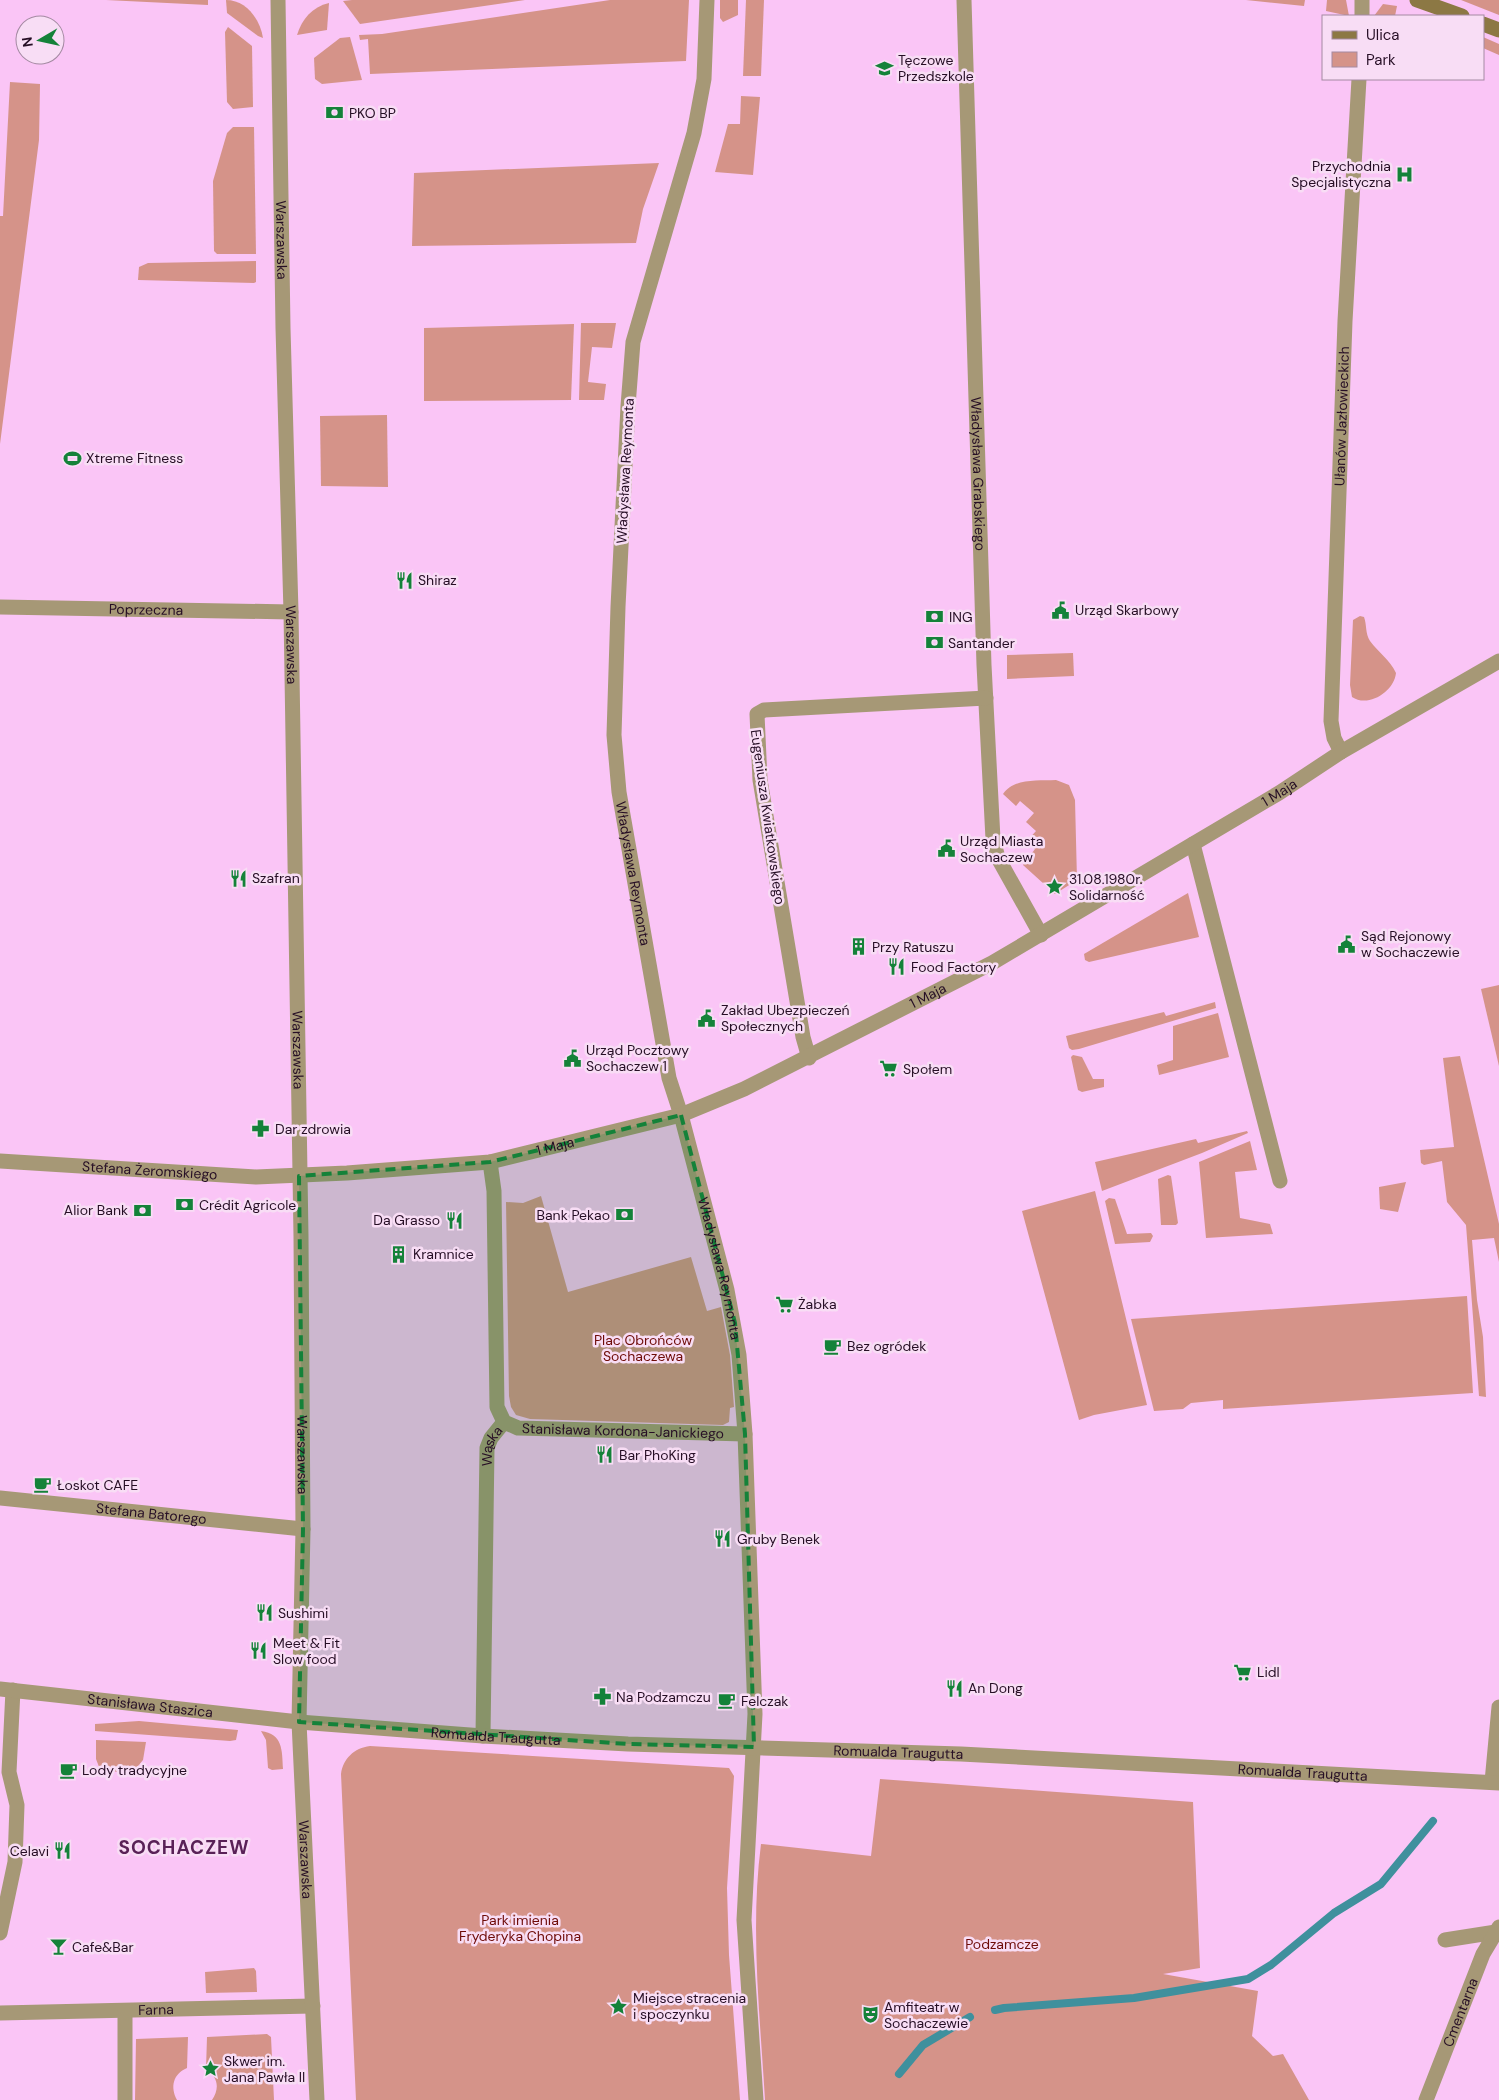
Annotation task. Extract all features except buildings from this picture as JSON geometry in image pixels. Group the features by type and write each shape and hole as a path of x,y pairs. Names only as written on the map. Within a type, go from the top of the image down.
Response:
{"main road":[{"path":"1417,0 1459,15"},
{"path":"1484,24 1499,30"}],"street":[{"name":"Warszawska","path":"278,0 283,328 291,612 300,1176 303,1529 300,1722 317,2100"},
{"name":"Władysława Reymonta","path":"707,0 704,79 694,133 633,342 628,406 614,735 619,792 669,1078 681,1114 735,1323 745,1434 755,1714 754,1747"},
{"name":"Władysława Grabskiego","path":"964,0 986,698 994,849 1040,935"},
{"path":"1362,0 1362,15"},
{"name":"Ułanów Jazłowieckich","path":"1342,752 1334,738 1332,711 1345,320 1359,80"},
{"name":"Poprzeczna","path":"0,607 291,612"},
{"name":"1 Maja","path":"300,1176 490,1162 681,1114 744,1090 992,963 1279,793 1342,752 1499,662"},
{"name":"Eugeniusza Kwiatkowskiego","path":"808,1058 799,1018 764,808 755,722 757,714 764,710 986,698"},
{"path":"1193,844 1280,1181"},
{"name":"Stefana Żeromskiego","path":"0,1161 256,1177 300,1176"},
{"name":"Wąska","path":"483,1736 487,1448 491,1438 504,1422 497,1407 494,1191 490,1162"},
{"name":"Stanisława Kordona-Janickiego","path":"504,1422 518,1428 745,1434"},
{"name":"Stefana Batorego","path":"0,1498 303,1529"},
{"path":"0,1934 15,1862 17,1805 9,1772 7,1690"},
{"name":"Stanisława Staszica","path":"7,1690 300,1722"},
{"path":"1496,1782 1499,1707"},
{"name":"Romualda Traugutta","path":"300,1722 483,1736 628,1744 990,1756 1496,1782"},
{"path":"754,1747 747,1830 744,1920 756,2100"},
{"path":"1444,1940 1497,1930"},
{"name":"Cmentarna","path":"1426,2100 1483,1954 1497,1930"},
{"name":"Farna","path":"0,2013 313,2006"},
{"path":"125,2011 125,2100"}],"highlighted area":[{"path":"681,1115 735,1323 745,1434 754,1747 628,1744 299,1722 303,1529 299,1176 490,1162"}],"green space":[{"path":"106,0 208,0 208,5"},
{"path":"226,0 240,3 251,12 259,24 263,38 227,13"},
{"path":"525,0 360,24 343,1"},
{"path":"610,0 689,0 686,61 370,74 368,39 360,40 359,35 382,34"},
{"path":"720,0 738,0 738,15 723,22 720,18"},
{"path":"746,0 764,0 761,76 743,76"},
{"path":"1246,0 1305,0 1304,6"},
{"path":"1327,0 1346,0 1349,15 1344,15 1326,11"},
{"path":"1461,0 1499,0 1499,15"},
{"path":"329,3 327,30 297,35 308,14 318,7"},
{"path":"1383,4 1397,6 1395,15 1375,15"},
{"path":"228,27 252,46 253,107 233,109 227,102 225,32"},
{"path":"350,37 362,80 322,84 315,79 314,58 340,38"},
{"path":"1484,37 1499,44 1499,55 1484,48"},
{"path":"10,82 40,84 39,140 0,444 0,216 3,216"},
{"path":"741,96 760,97 753,175 715,172 728,124 740,124"},
{"path":"233,127 254,127 256,254 217,254 214,251 213,181 227,133"},
{"path":"659,163 643,209 636,243 412,246 414,173"},
{"path":"256,261 256,282 254,283 138,280 139,267 148,263"},
{"path":"581,323 616,323 612,348 592,347 588,382 606,384 604,400 579,400"},
{"path":"574,324 571,400 424,401 424,328"},
{"path":"387,415 388,487 321,486 320,416"},
{"path":"1360,616 1364,617 1370,641 1391,664 1396,673 1391,686 1385,692 1365,701 1352,697 1350,685 1353,620"},
{"path":"1073,653 1074,676 1007,679 1007,655"},
{"path":"1056,780 1069,785 1075,800 1077,880 1055,894 1023,865 1035,849 1027,841 1036,831 1026,822 1034,813 1020,801 1016,806 1003,794 1013,785 1027,781"},
{"path":"1188,893 1199,937 1089,962 1085,960 1084,954"},
{"path":"1499,985 1499,1066 1481,989"},
{"path":"1215,1002 1216,1008 1079,1049 1072,1050 1069,1048 1066,1036 1164,1012 1166,1016"},
{"path":"1218,1013 1229,1057 1159,1075 1157,1065 1173,1060 1173,1026"},
{"path":"1073,1055 1082,1057 1093,1079 1104,1079 1104,1087 1082,1092 1078,1090 1071,1057"},
{"path":"1460,1056 1499,1224 1499,1262 1494,1238 1472,1240 1477,1300 1483,1337 1486,1397 1479,1396 1466,1225 1447,1202 1442,1161 1424,1165 1421,1163 1420,1150 1454,1147 1443,1058"},
{"path":"1247,1131 1248,1133 1202,1153 1102,1191 1095,1162 1196,1139 1198,1143"},
{"path":"1250,1141 1257,1170 1235,1172 1240,1218 1270,1224 1273,1234 1206,1238 1199,1162"},
{"path":"1168,1175 1171,1176 1178,1223 1176,1225 1161,1225 1158,1179"},
{"path":"1406,1182 1398,1212 1380,1209 1379,1187"},
{"path":"1095,1191 1147,1405 1094,1415 1079,1420 1022,1211"},
{"name":"Plac Obrońców Sochaczewa","path":"541,1196 568,1292 691,1257 707,1311 721,1307 730,1355 734,1407 730,1408 729,1422 723,1425 530,1419 516,1415 511,1407 509,1396 506,1202 523,1203"},
{"path":"1109,1198 1115,1199 1127,1234 1151,1233 1153,1236 1150,1242 1115,1244 1105,1201"},
{"path":"1467,1296 1473,1393 1223,1409 1223,1400 1191,1403 1183,1409 1154,1411 1131,1319"},
{"path":"139,1721 238,1730 236,1740 230,1741 95,1731 95,1724"},
{"path":"261,1731 274,1736 280,1744 283,1769 272,1770 268,1768 266,1740"},
{"path":"96,1740 146,1742 143,1760 134,1771 101,1772 96,1759"},
{"name":"Park imienia Fryderyka Chopina","path":"370,1746 729,1768 734,1776 727,1888 729,1955 740,2100 356,2100 341,1774 344,1764 350,1755 359,1749"},
{"name":"Podzamcze","path":"880,1779 1193,1802 1200,1968 1163,1974 1258,1991 1252,2036 1273,2056 1283,2054 1309,2100 765,2100 756,1940 756,1908 761,1844 871,1856"},
{"path":"254,1968 256,1971 257,1992 206,1993 205,1972"},
{"path":"267,2034 271,2037 274,2100 212,2100 215,2096 217,2083 206,2069 207,2037"},
{"path":"188,2037 187,2068 176,2077 173,2086 177,2100 135,2100 136,2039"}],"waterway":[{"path":"995,2010 1134,1998 1248,1979 1271,1965 1334,1913 1381,1884 1433,1821"},
{"path":"899,2074 923,2045 970,2017"}],"place":[{"name":"Tęczowe Przedszkole","path":"884,68"},
{"name":"PKO BP","path":"335,113"},
{"name":"Przychodnia Specjalistyczna","path":"1405,174"},
{"name":"Xtreme Fitness","path":"72,458"},
{"name":"Shiraz","path":"404,580"},
{"name":"Urząd Skarbowy","path":"1061,610"},
{"name":"ING","path":"935,617"},
{"name":"Santander","path":"934,643"},
{"name":"Urząd Miasta Sochaczew","path":"946,849"},
{"name":"Szafran","path":"238,878"},
{"name":"31.08.1980r. Solidarność","path":"1055,887"},
{"name":"Sąd Rejonowy w Sochaczewie","path":"1347,944"},
{"name":"Przy Ratuszu","path":"858,947"},
{"name":"Food Factory","path":"897,967"},
{"name":"Zakład Ubezpieczeń Społecznych","path":"707,1018"},
{"name":"Urząd Pocztowy Sochaczew 1","path":"572,1058"},
{"name":"Społem","path":"889,1069"},
{"name":"Dar zdrowia","path":"261,1129"},
{"name":"Crédit Agricole","path":"185,1205"},
{"name":"Alior Bank","path":"142,1210"},
{"name":"Bank Pekao","path":"624,1215"},
{"name":"Da Grasso","path":"454,1220"},
{"name":"Kramnice","path":"399,1254"},
{"name":"Żabka","path":"784,1304"},
{"name":"Bez ogródek","path":"833,1346"},
{"name":"Bar PhoKing","path":"605,1455"},
{"name":"Łoskot CAFE","path":"43,1485"},
{"name":"Gruby Benek","path":"723,1539"},
{"name":"Sushimi","path":"264,1613"},
{"name":"Meet & Fit Slow food","path":"259,1651"},
{"name":"Lidl","path":"1243,1672"},
{"name":"An Dong","path":"954,1688"},
{"name":"Na Podzamczu","path":"602,1697"},
{"name":"Felczak","path":"727,1701"},
{"name":"Lody tradycyjne","path":"68,1770"},
{"name":"Celavi","path":"63,1851"},
{"name":"Cafe&Bar","path":"58,1947"},
{"name":"Miejsce stracenia i spoczynku","path":"619,2006"},
{"name":"Amfiteatr w Sochaczewie","path":"870,2015"},
{"name":"Skwer im. Jana Pawła II","path":"210,2069"}],"district":[{"name":"SOCHACZEW","path":"184,1847"}]}
